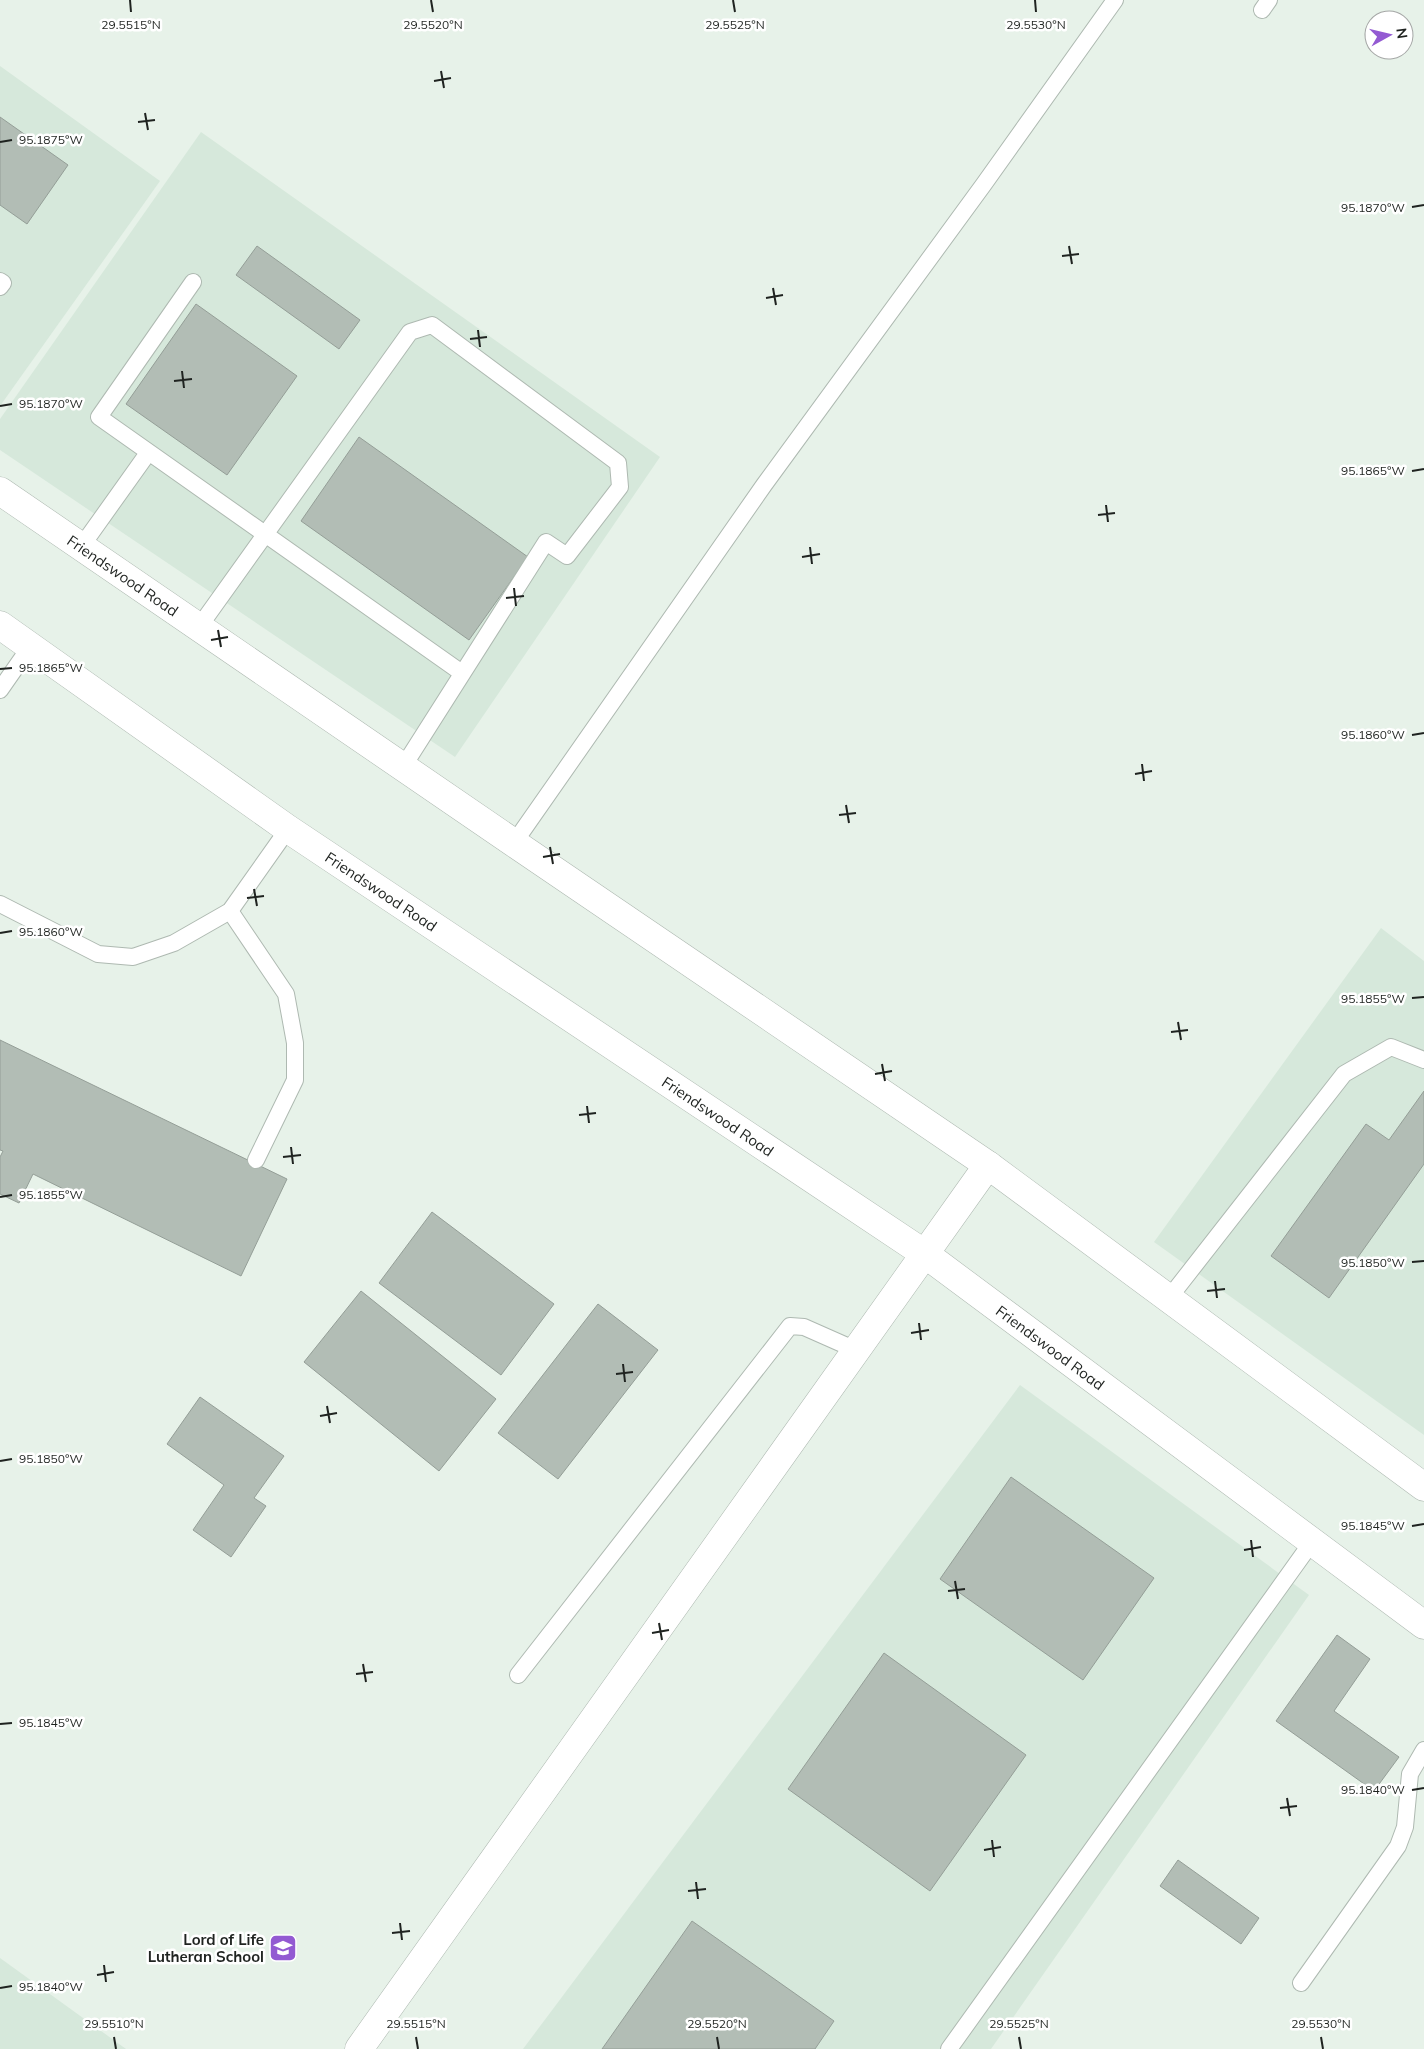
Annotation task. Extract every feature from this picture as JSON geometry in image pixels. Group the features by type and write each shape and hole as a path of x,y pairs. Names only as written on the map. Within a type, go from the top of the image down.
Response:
{"main road":[{"name":"Friendswood Road","path":"0,491 514,843 988,1164 1424,1487"},
{"name":"Friendswood Road","path":"0,625 288,829 925,1254 1424,1625"},
{"path":"359,2049 988,1164"}],"lane":[{"path":"514,843 764,485 984,184 1115,0"},
{"path":"0,281 3,283 0,287"},
{"path":"193,282 100,417 148,453 462,673"},
{"path":"199,627 410,332 432,325 618,463 620,487 567,556 546,542 403,767"},
{"path":"82,546 148,453"},
{"path":"0,690 30,647"},
{"path":"0,904 98,954 132,957 174,943 230,911 288,829"},
{"path":"230,911 286,994 295,1043 295,1080 256,1160"},
{"path":"1169,1298 1344,1074 1390,1047 1424,1060"},
{"path":"518,1675 790,1326 804,1327 856,1350"},
{"path":"949,2049 1312,1542"},
{"path":"1301,1983 1398,1846 1405,1827 1410,1774 1424,1750"}],"shaded area":[{"path":"0,66 160,181 0,406"},
{"path":"201,132 660,457 455,757 0,450 0,419"},
{"path":"1381,928 1424,961 1424,1435 1154,1242"},
{"path":"1020,1385 1309,1595 991,2049 523,2049"},
{"path":"0,1958 126,2049 0,2049"}],"building":[{"path":"0,117 68,165 27,224 0,205"},
{"path":"257,246 360,320 339,349 236,275"},
{"path":"196,304 297,376 227,475 126,404"},
{"path":"359,437 528,557 469,640 301,521"},
{"path":"0,1040 287,1179 241,1276 33,1174 19,1203 0,1194 0,1157 3,1151 0,1150"},
{"path":"1424,1091 1424,1164 1329,1298 1271,1256 1366,1124 1389,1140"},
{"path":"432,1212 554,1304 501,1375 379,1283"},
{"path":"361,1291 496,1399 439,1471 304,1362"},
{"path":"598,1304 658,1350 558,1479 498,1433"},
{"path":"200,1397 284,1456 254,1498 266,1506 231,1557 193,1530 224,1485 167,1444"},
{"path":"1011,1477 1154,1578 1083,1680 940,1579"},
{"path":"1337,1635 1370,1659 1334,1711 1399,1757 1374,1791 1276,1721"},
{"path":"884,1653 1026,1755 930,1891 788,1789"},
{"path":"1178,1860 1259,1918 1241,1944 1160,1886"},
{"path":"692,1921 834,2021 815,2049 602,2049"}],"place":[{"name":"Lord of Life Lutheran School","path":"283,1948"}]}
